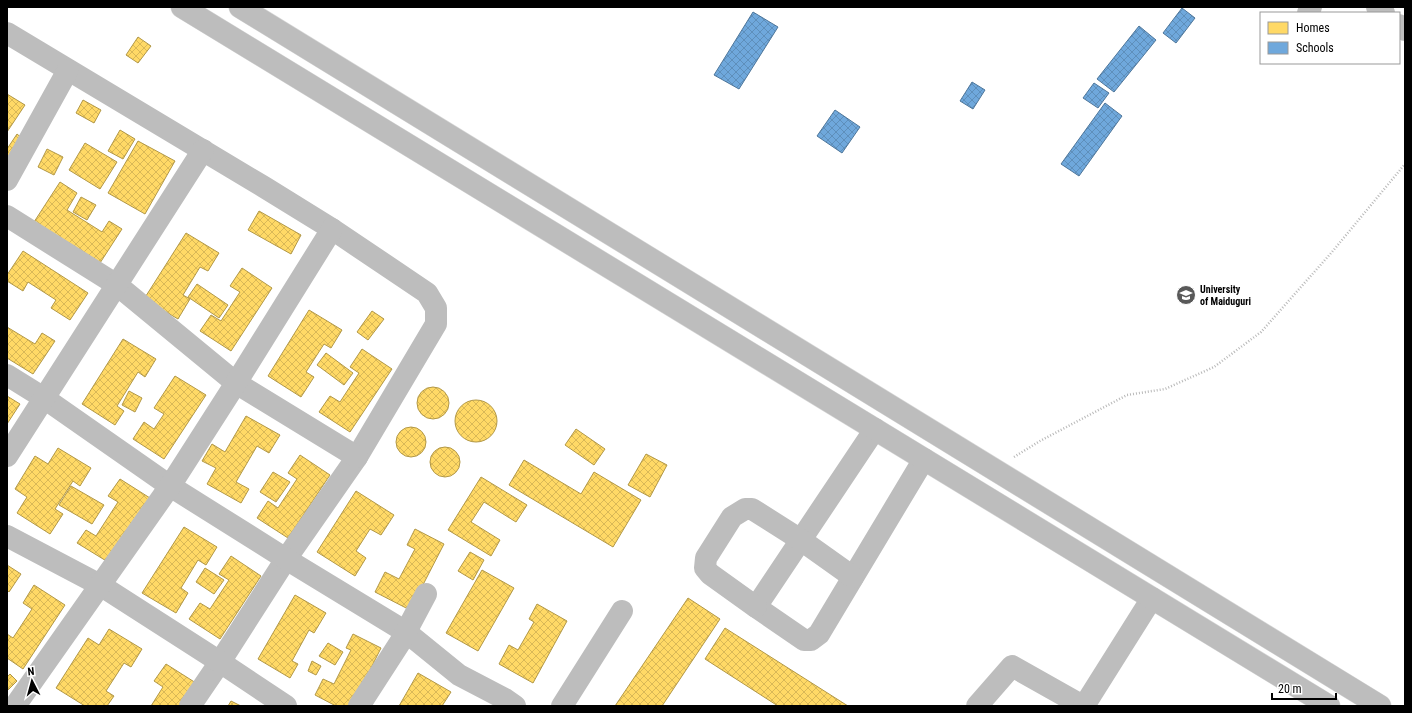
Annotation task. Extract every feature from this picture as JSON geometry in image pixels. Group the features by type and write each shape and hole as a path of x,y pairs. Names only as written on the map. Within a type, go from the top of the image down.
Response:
{"main road":[{"path":"182,7 1329,706"},
{"path":"240,7 1380,706"},
{"path":"7,33 332,229 427,293 436,308 436,324 357,457 286,559 190,706"},
{"path":"7,180 68,70"},
{"path":"7,456 203,150"},
{"path":"7,216 117,285 236,383 357,457"},
{"path":"15,706 170,486 332,229"},
{"path":"7,375 44,398 170,486 406,632 459,675 505,699 515,706"},
{"path":"756,607 874,429"},
{"path":"853,577 752,509 745,509 732,517 706,558 705,568 710,574 804,640 811,640 819,634 924,459"},
{"path":"7,536 100,585 286,706"},
{"path":"359,706 406,632 426,594"},
{"path":"977,706 1012,666 1083,706 1152,598"},
{"path":"562,706 622,611"}],"path":[{"path":"993,469 1040,441 1127,395 1165,388 1214,367 1261,332 1332,252 1405,164"}],"building: Homes":[{"path":"138,37 151,46 138,63 126,55"},
{"path":"7,94 25,105 7,132"},
{"path":"83,100 101,110 94,123 76,113"},
{"path":"120,130 135,139 123,159 108,151"},
{"path":"17,134 23,139 7,160 7,149"},
{"path":"138,141 175,161 145,214 108,193"},
{"path":"85,143 117,162 100,189 69,170"},
{"path":"47,149 63,157 54,175 38,167"},
{"path":"60,182 77,193 67,210 102,232 109,221 122,229 100,263 34,222"},
{"path":"81,197 96,205 87,220 73,212"},
{"path":"259,211 301,235 291,254 248,230"},
{"path":"186,233 219,253 208,271 200,267 183,295 190,299 178,319 144,299"},
{"path":"23,251 88,293 70,320 51,308 56,300 28,282 23,291 7,281 7,275"},
{"path":"242,268 272,288 231,351 200,331 211,315 221,321 240,292 230,286"},
{"path":"197,284 228,305 219,318 188,297"},
{"path":"309,310 342,330 331,348 324,344 306,372 314,377 301,397 268,376"},
{"path":"372,311 384,319 368,340 357,332"},
{"path":"7,327 35,344 42,333 55,341 33,374 7,358"},
{"path":"123,339 156,359 145,377 138,372 117,406 124,411 115,425 82,404"},
{"path":"362,349 392,369 350,432 319,412 330,396 340,402 359,373 350,367"},
{"path":"326,353 353,373 344,385 317,365"},
{"path":"175,376 206,395 164,459 133,439 144,422 154,429 164,414 154,408"},
{"path":"430,387 436,387 445,391 449,403 445,415 436,419 430,419 421,415 417,406 417,400 421,391"},
{"path":"129,391 142,398 135,412 122,405"},
{"path":"7,396 20,404 7,424"},
{"path":"476,400 491,406 497,421 491,436 476,442 461,436 455,421 461,406"},
{"path":"246,416 280,435 269,453 257,446 236,482 249,489 241,503 207,484 216,468 202,461 212,444 225,452"},
{"path":"411,427 422,431 426,442 422,453 411,457 400,453 396,442 400,431"},
{"path":"576,429 605,449 594,465 565,445"},
{"path":"445,447 451,448 459,456 459,468 451,476 445,477 439,476 431,468 430,462 431,456 439,448"},
{"path":"58,448 91,468 80,486 73,481 55,509 63,514 50,534 17,513 27,497 15,489 35,456 48,464"},
{"path":"646,454 667,465 650,497 628,485"},
{"path":"300,455 330,475 288,538 257,518 268,501 278,508 297,479 288,473"},
{"path":"524,460 581,494 594,472 641,500 613,547 509,485"},
{"path":"273,472 290,482 276,502 260,492"},
{"path":"481,477 527,505 516,522 484,502 471,522 500,540 491,556 448,530"},
{"path":"120,479 150,498 108,562 77,543 86,530 96,536 118,502 108,496"},
{"path":"71,486 104,505 92,524 59,505"},
{"path":"356,491 394,515 381,535 370,529 356,551 366,558 355,576 317,552"},
{"path":"184,527 217,547 206,565 198,560 181,588 188,593 176,613 142,593"},
{"path":"415,529 444,544 410,610 375,592 385,572 399,579 415,549 407,545"},
{"path":"470,552 484,560 473,580 458,571"},
{"path":"231,556 261,576 220,639 189,619 200,603 210,609 229,580 219,574"},
{"path":"7,565 21,574 9,592 7,590"},
{"path":"205,568 224,580 214,594 196,582"},
{"path":"482,570 514,588 478,651 446,633"},
{"path":"34,585 65,605 23,669 7,658 7,634 13,638 32,609 23,603"},
{"path":"295,595 326,613 314,633 309,630 292,661 298,664 290,678 258,659"},
{"path":"688,598 720,619 662,706 615,706"},
{"path":"537,604 567,621 533,683 499,664 509,645 518,650 534,622 529,619"},
{"path":"725,628 848,706 778,706 705,659"},
{"path":"109,629 142,649 131,667 124,663 106,691 114,696 107,706 85,706 56,688 88,638 99,645"},
{"path":"353,634 381,648 352,706 336,706 315,695 323,679 334,684 351,650 346,648"},
{"path":"328,643 343,652 335,665 319,656"},
{"path":"312,661 321,666 316,675 308,671"},
{"path":"166,664 196,683 181,706 151,706 163,687 154,681"},
{"path":"418,673 451,692 442,706 399,706"},
{"path":"10,674 17,681 7,691 7,677"},
{"path":"231,701 241,706 228,706"}],"building: Schools":[{"path":"1182,8 1195,18 1176,43 1163,33"},
{"path":"753,12 778,27 739,89 714,75"},
{"path":"1139,26 1156,40 1114,92 1097,79"},
{"path":"972,82 985,90 973,109 960,101"},
{"path":"1094,83 1109,93 1098,108 1083,98"},
{"path":"1105,103 1122,116 1079,176 1061,164"},
{"path":"835,110 860,127 842,153 817,136"}],"place":[{"name":"University of Maiduguri","path":"1186,295"}]}
